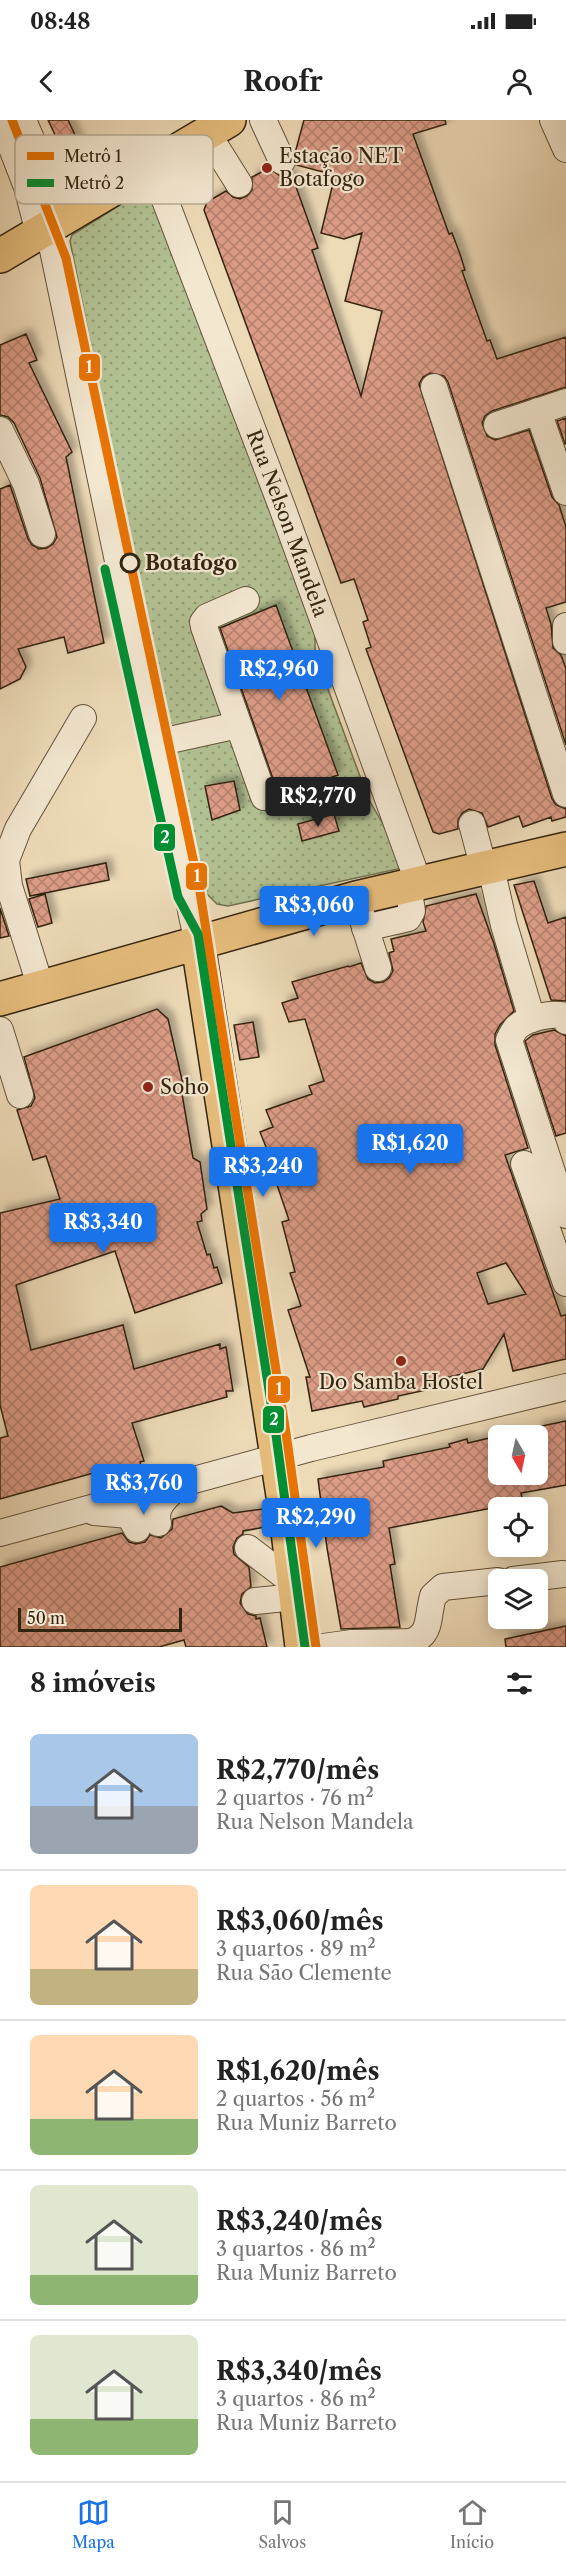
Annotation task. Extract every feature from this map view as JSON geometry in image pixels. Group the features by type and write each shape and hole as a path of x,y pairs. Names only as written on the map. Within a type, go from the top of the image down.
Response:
{"main road":[{"path":"203,135 218,126"},
{"path":"0,256 88,204"},
{"path":"0,999 198,944 361,913 414,885 566,849"},
{"path":"198,944 277,1459 302,1647"}],"street":[{"path":"1,120 15,156"},
{"path":"23,120 29,135"},
{"path":"263,120 282,161"},
{"path":"553,120 566,149"},
{"path":"218,126 239,184"},
{"path":"34,204 44,230 198,944"},
{"path":"44,230 46,204"},
{"name":"Rua Nelson Mandela","path":"166,204 286,518 414,885"},
{"path":"434,387 566,794"},
{"path":"497,425 566,402"},
{"path":"538,411 566,492"},
{"path":"0,430 26,484 42,534"},
{"path":"246,600 207,617 203,622 264,797"},
{"path":"566,626 566,641"},
{"path":"40,988 9,886 6,860 18,829 83,718"},
{"path":"156,743 238,725"},
{"path":"472,824 488,868 532,1019"},
{"path":"361,913 378,968"},
{"path":"566,1021 565,1016 557,1014 532,1019 516,1027 509,1040 566,1215"},
{"path":"0,1030 20,1095"},
{"path":"524,1164 566,1283"},
{"path":"0,1533 311,1448 566,1387"},
{"path":"79,1511 129,1515 148,1526 156,1516 160,1504 182,1482"},
{"path":"248,1548 296,1591"},
{"path":"548,1576 563,1574"},
{"path":"323,1647 352,1643 407,1644 423,1636 428,1627 433,1596 443,1587 488,1582"},
{"path":"255,1601 296,1591"}],"green space":[{"path":"121,204 155,204 315,631 315,654 368,798 387,831 402,868 228,906 217,904 199,886 70,241 72,235"}],"building":[{"path":"48,120 68,120 75,135 55,135"},
{"path":"304,120 445,120 446,124 413,134 449,234 452,233 460,254 465,270 462,271 487,341 490,340 497,359 566,337 566,387 492,411 485,416 482,423 487,436 495,440 529,430 552,497 559,505 566,527 566,602 546,608 551,624 553,648 561,655 566,669 566,745 448,382 444,376 430,373 423,377 419,384 552,799 556,805 566,809 566,817 552,821 551,817 523,827 519,816 488,827 482,813 469,809 462,813 458,820 458,829 439,834 433,832 366,649 371,647 363,622 368,620 354,579 341,583 204,210 206,204 213,204 213,199 226,191 240,199 247,196 252,190 252,177 269,168 280,176 291,173 318,248 312,250 361,396 382,311 345,301 362,233 344,239 321,233 335,175 296,165 295,153"},
{"path":"26,334 37,360 29,363 72,452 66,457 104,643 68,653 64,637 18,649 26,667 20,679 0,689 0,489 10,485 32,545 39,549 47,548 57,537 40,478 14,423 8,417 0,415 0,345"},
{"path":"566,418 566,444 565,444 557,421"},
{"path":"276,605 338,775 279,796 220,628"},
{"path":"234,781 240,810 212,820 205,786"},
{"path":"334,814 339,831 302,841 298,824"},
{"path":"106,863 109,880 30,896 26,879"},
{"path":"534,881 548,923 566,917 566,1001 551,1000 514,885"},
{"path":"45,894 52,923 38,927 29,899"},
{"path":"476,894 494,944 514,1011 500,1025 495,1034 495,1045 528,1148 505,1155 561,1316 566,1315 566,1359 513,1371 504,1334 483,1369 428,1382 431,1389 398,1396 398,1399 364,1407 362,1401 312,1411 306,1377 310,1377 288,1310 301,1306 290,1273 295,1272 282,1222 289,1220 273,1173 276,1172 260,1132 273,1127 266,1110 312,1094 309,1086 324,1081 305,1019 289,1022 282,1003 298,998 292,982 348,966 361,963 368,979 375,983 389,978 393,971 389,953 394,951 391,939 426,931 423,922 426,906","holes":["506,1263 526,1294 488,1304 477,1273"]},
{"path":"0,908 9,936 0,938"},
{"path":"157,1009 168,1019 185,1093 182,1094 193,1158 200,1162 207,1209 201,1214 202,1221 197,1222 207,1255 210,1254 214,1268 217,1267 222,1283 135,1313 115,1251 16,1285 31,1350 123,1325 134,1369 220,1344 220,1349 226,1347 233,1391 226,1391 227,1397 132,1423 144,1461 140,1462 141,1466 103,1476 102,1472 97,1472 0,1499 0,1438 8,1436 0,1405 0,1213 60,1199 46,1156 33,1160 17,1110 31,1106 35,1098 24,1057"},
{"path":"253,1022 259,1057 240,1060 234,1025"},
{"path":"554,1030 566,1036 566,1133 556,1136 525,1041 533,1035"},
{"path":"566,1421 566,1485 521,1493 522,1497 488,1497 488,1509 389,1528 395,1564 390,1565 400,1627 341,1629 318,1479 384,1467 383,1461 450,1447 449,1444 467,1439 468,1443 488,1438 488,1485 548,1485 547,1425"},
{"path":"221,1506 233,1513 263,1509 266,1527 243,1531 233,1547 234,1554 249,1567 251,1587 242,1594 240,1603 248,1614 256,1616 256,1619 260,1618 267,1647 186,1647 184,1640 159,1647 0,1647 0,1567 122,1533 129,1542 136,1544 145,1542 150,1535 161,1538 172,1529 173,1519"},
{"path":"566,1626 566,1647 506,1647 505,1639"}],"metro line":[{"name":"1","path":"12,120 18,135"},
{"name":"1","path":"45,204 66,258 200,892 286,1433 316,1647"},
{"name":"2","path":"105,569 178,897 198,934 276,1435 305,1647"}],"place":[{"name":"Estação NET Botafogo","path":"267,168"},
{"name":"Botafogo","path":"130,563"},
{"name":"Soho","path":"148,1087"},
{"name":"Do Samba Hostel","path":"401,1361"}]}
